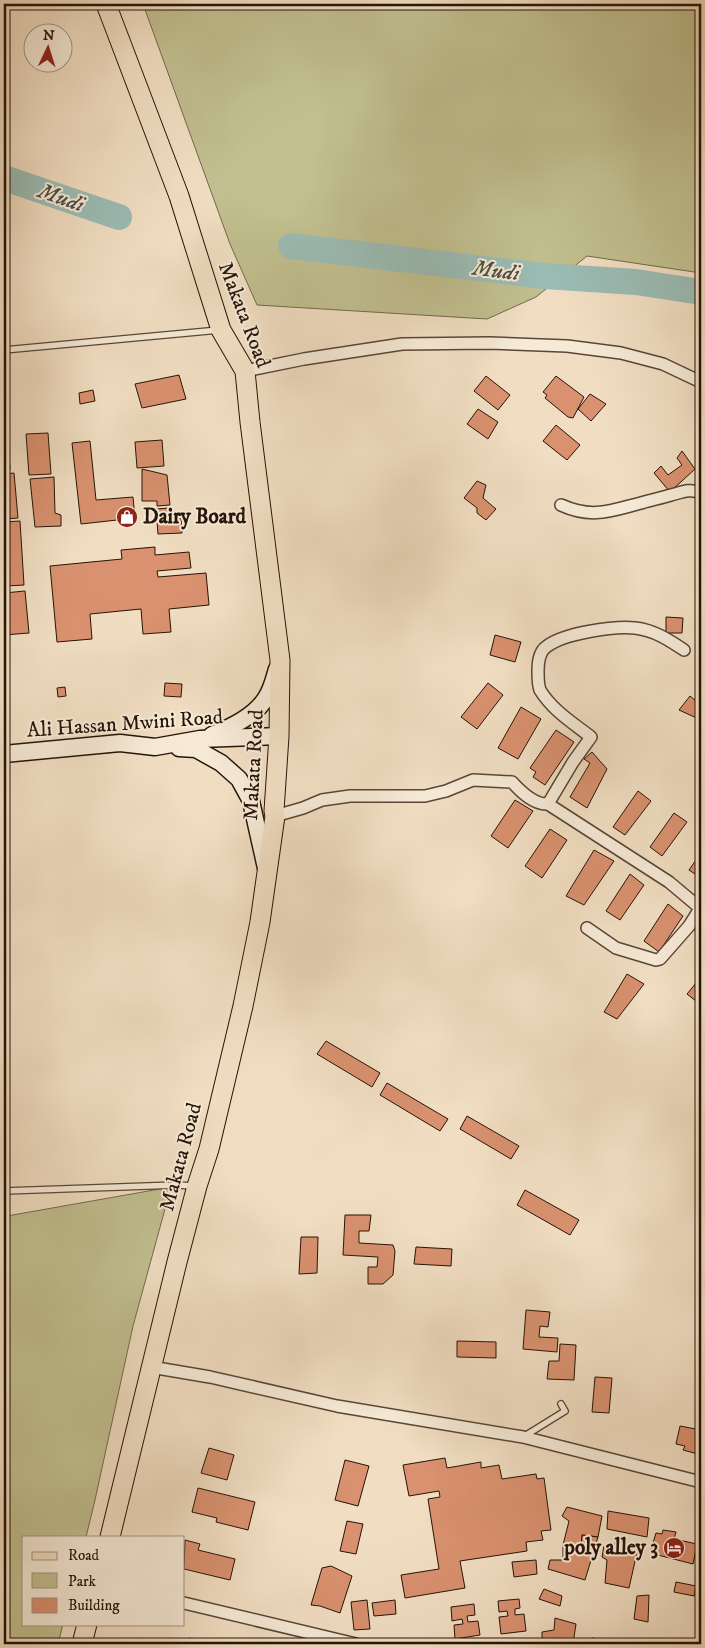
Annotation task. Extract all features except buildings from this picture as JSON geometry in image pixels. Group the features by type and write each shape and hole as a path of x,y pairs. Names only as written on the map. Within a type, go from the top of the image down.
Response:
{"main road":[{"name":"Makata Road","path":"106,4 179,196 221,330 245,371 280,660 275,816 260,922 243,1006 209,1149 197,1186 110,1536"},
{"path":"200,739 222,731 244,718 265,700 272,687 280,660"},
{"name":"Ali Hassan Mwini Road","path":"4,754 120,743 155,747 200,739 279,736"},
{"path":"155,747 196,749 220,763 239,778 251,802 267,872"},
{"path":"82,1644 87,1626"}],"street":[{"path":"245,371 304,358 402,344 490,343 567,346 621,354 662,364 701,382"},
{"path":"560,505 571,510 584,512 606,512 682,491 695,490 701,493"},
{"path":"548,804 573,762 591,737 558,712 539,688 538,660 544,648 559,639 593,631 637,628 662,636 684,650"},
{"path":"275,816 322,800 350,796 425,796 446,791 473,780 512,782 521,792 542,804 548,804 669,882 701,908 689,926 660,959 656,960 616,948 587,928"},
{"path":"151,1367 210,1377 337,1406 523,1437 701,1482"},
{"path":"185,1603 356,1644"}],"lane":[{"path":"4,350 221,330"},
{"path":"4,1191 177,1185 197,1186"},
{"path":"523,1437 565,1411 561,1404"}],"green space":[{"path":"143,4 701,4 701,273 587,256 536,297 487,319 257,305 230,244"},
{"path":"171,1187 133,1326 86,1536 22,1536 22,1626 62,1626 58,1644 4,1644 4,1227 7,1216"}],"waterway":[{"name":"Mudi","path":"4,178 119,217"},
{"name":"Mudi","path":"291,246 544,276 636,282 701,292"}],"place":[{"name":"Dairy Board","path":"127,517"},
{"name":"poly alley 3","path":"674,1548"}]}
